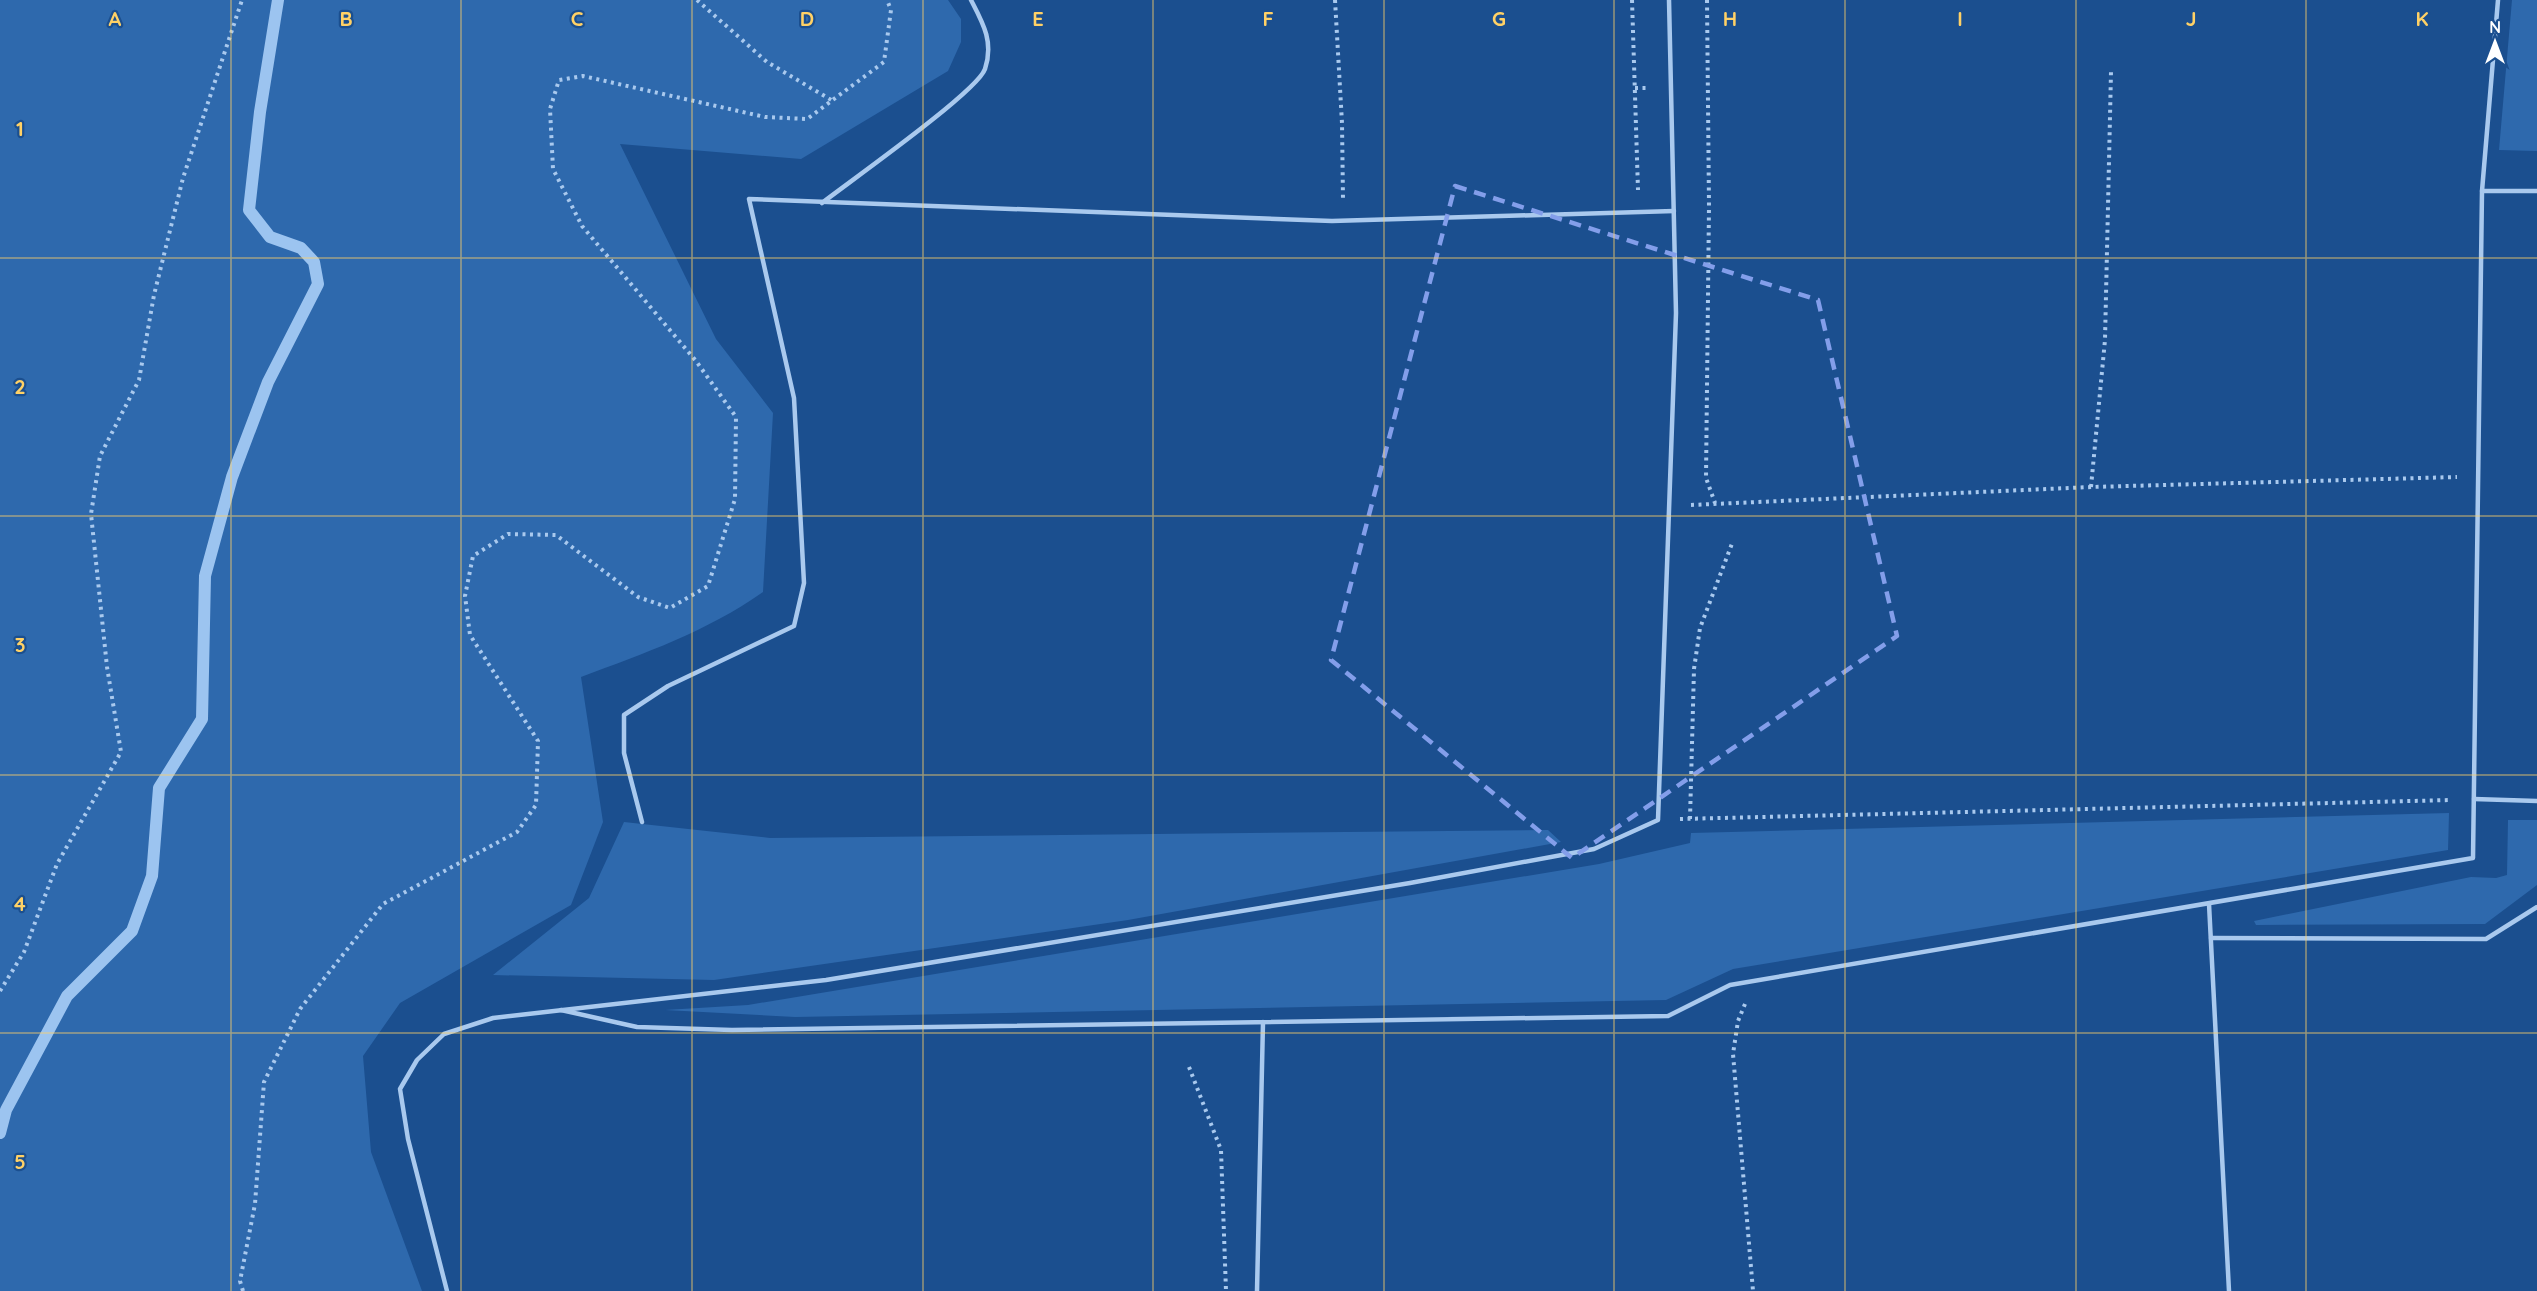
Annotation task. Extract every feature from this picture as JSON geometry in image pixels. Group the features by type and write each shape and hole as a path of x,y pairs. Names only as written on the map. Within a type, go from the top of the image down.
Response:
{"lane":[{"path":"822,202 957,99 985,70 989,35 971,0"},
{"path":"447,1291 408,1139 400,1089 417,1060 444,1034 493,1018 826,980 1410,883 1594,849 1658,820 1676,313 1669,0"},
{"path":"561,1010 637,1027 732,1030 1668,1016 1730,985 2473,858 2482,191 2498,0"},
{"path":"2482,191 2537,191"},
{"path":"642,822 624,753 624,715 668,686 794,626 804,583 794,398 749,199 1343,220 1674,211"},
{"path":"2474,799 2537,801"},
{"path":"2209,903 2229,1291"},
{"path":"2211,938 2486,939 2537,907"},
{"path":"1257,1291 1263,1022"}],"path":[{"path":"0,991 24,952 57,864 121,752 107,667 91,514 100,456 139,380 154,295 183,178 242,0"},
{"path":"697,0 766,62 833,101"},
{"path":"243,1291 240,1281 255,1204 264,1082 300,1009 383,903 517,832 536,805 538,741 470,635 465,596 473,556 508,534 556,535 638,597 670,608 708,586 735,499 736,417 696,361 582,226 553,169 550,109 558,80 584,76 765,117 807,119 884,62 891,10 886,0"},
{"path":"1335,0 1342,123 1343,220"},
{"path":"1632,0 1638,212"},
{"path":"1707,0 1709,218 1706,478 1715,503"},
{"path":"2091,487 2105,340 2111,72"},
{"path":"1669,506 2091,487 2479,476"},
{"path":"1690,819 1694,669 1700,628 1733,541"},
{"path":"1658,820 2474,799"},
{"path":"1753,1291 1733,1054 1738,1021 1754,981"},
{"path":"1189,1066 1221,1150 1226,1291"}],"highlighted area":[{"path":"1455,186 1818,300 1897,636 1572,858 1331,660"}],"shaded area":[{"path":"0,0 948,0 961,19 961,42 948,71 801,159 620,144 716,339 773,413 763,592 720,619 697,630 581,677 603,822 571,905 400,1003 363,1056 371,1152 422,1291 0,1291"},
{"path":"2512,0 2537,0 2537,151 2499,150"},
{"path":"2449,813 2448,850 1733,969 1666,1000 795,1017 665,1010 748,1005 1599,864 1690,843 1691,833"},
{"path":"2508,820 2537,820 2537,885 2485,924 2256,925 2254,921 2471,877 2496,878 2507,875"},
{"path":"624,822 770,838 1548,830 1561,842 1128,920 714,980 493,975 589,898"}],"waterway":[{"path":"0,1133 6,1110 67,996 132,931 152,876 159,788 202,719 205,576 232,477 268,382 318,284 314,262 301,248 270,237 249,210 260,112 278,0"}]}
